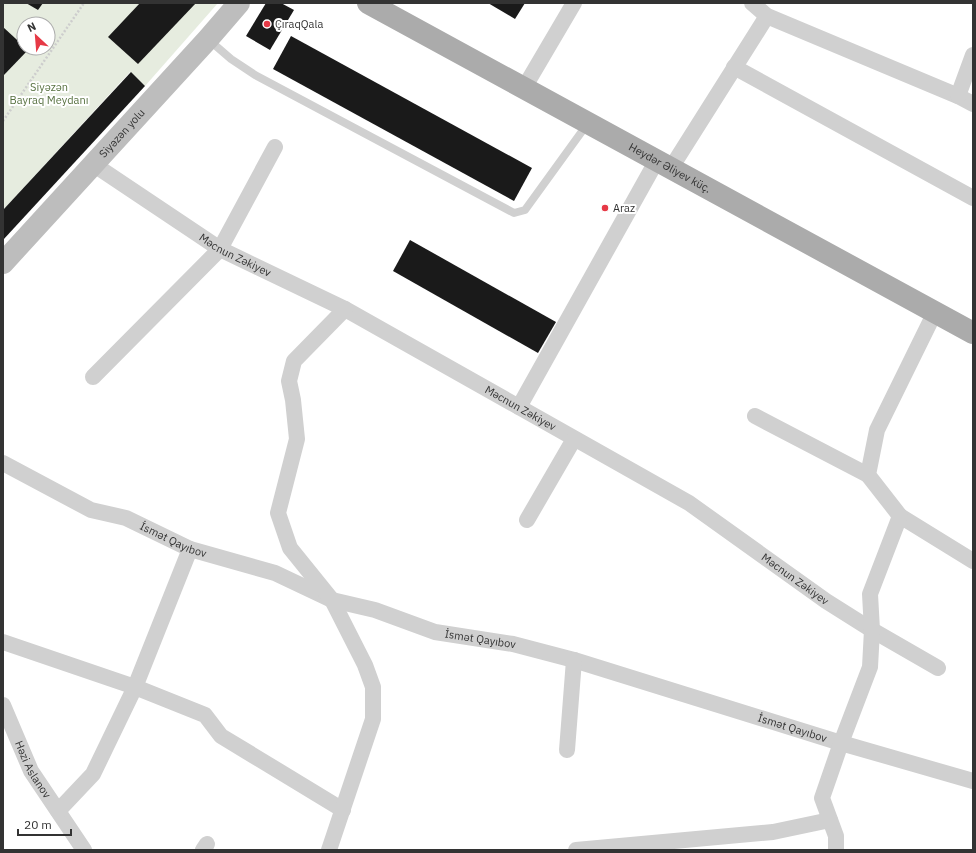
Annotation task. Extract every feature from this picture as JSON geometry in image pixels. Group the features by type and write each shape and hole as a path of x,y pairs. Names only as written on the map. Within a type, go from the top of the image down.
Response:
{"main road":[{"name":"Heydər Əliyev küç.","path":"368,3 973,333"}],"street":[{"name":"Siyəzən yolu","path":"3,262 208,39 239,3"},
{"path":"524,88 574,3"},
{"path":"752,3 767,16 958,96 973,104"},
{"path":"519,407 664,164 734,67 767,16"},
{"path":"958,96 973,55"},
{"path":"734,67 973,198"},
{"path":"93,376 220,249 275,147"},
{"name":"Məcnun Zəkiyev","path":"93,164 220,249 345,309 689,503 826,601 872,630 938,668"},
{"path":"329,850 373,719 373,687 365,665 332,600 290,548 278,513 297,439 293,400 289,381 294,360 345,309"},
{"path":"868,475 877,430 935,312"},
{"path":"756,416 868,475 900,516 973,561"},
{"path":"527,520 574,439"},
{"name":"İsmət Qayıbov","path":"3,463 91,510 126,518 190,549 276,572 332,600 376,610 435,632 513,644 574,660 841,743 973,781"},
{"path":"836,850 836,836 822,798 870,667 872,630 870,594 900,516"},
{"path":"58,811 93,774 135,687 190,549"},
{"path":"3,642 135,687 206,715 221,736 343,810"},
{"path":"567,750 574,660"},
{"name":"Həzi Aslanov","path":"3,704 31,771 84,850"},
{"path":"576,850 773,832 830,820"}],"lane":[{"path":"208,39 231,59 255,75 514,213 525,210 588,123"}],"path":[{"path":"3,122 84,3"}],"green space":[{"name":"Siyəzən Bayraq Meydanı","path":"3,3 218,3 145,86 130,72 3,210"}],"building":[{"path":"26,3 43,3 38,10"},
{"path":"140,3 196,3 138,64 108,37"},
{"path":"266,3 281,3 294,10 270,50 246,36"},
{"path":"488,3 525,3 515,19"},
{"path":"3,27 16,39 16,56 22,56 3,76"},
{"path":"291,36 532,168 514,201 273,69"},
{"path":"131,72 145,86 3,240 3,210"},
{"path":"410,240 556,322 538,353 393,271"}],"place":[{"name":"ÇıraqQala","path":"267,24"},
{"name":"Araz","path":"605,208"}]}
